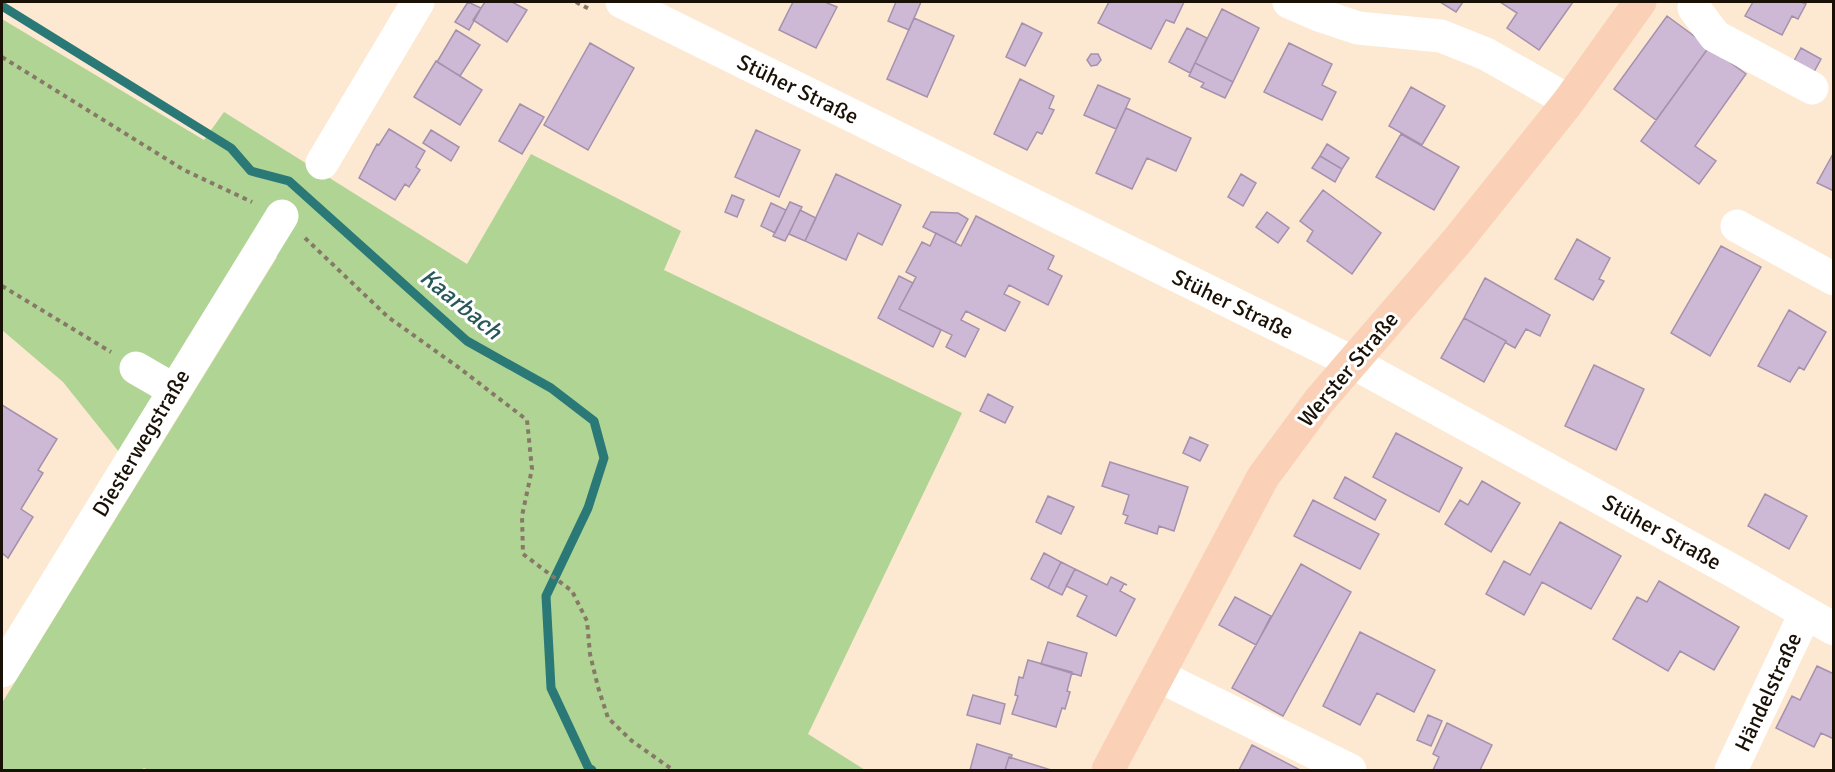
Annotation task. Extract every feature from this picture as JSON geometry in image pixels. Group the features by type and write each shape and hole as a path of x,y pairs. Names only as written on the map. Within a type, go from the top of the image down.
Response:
{"main road":[{"name":"Werster Straße","path":"1108,771 1263,477 1318,402 1458,241 1569,101 1640,2"}],"street":[{"path":"322,163 418,2"},
{"name":"Stüher Straße","path":"622,2 1352,362 1833,629"},
{"path":"1289,2 1358,28 1441,36 1486,54 1569,101"},
{"path":"1694,8 1715,36 1812,88"},
{"name":"Diesterwegstraße","path":"2,671 282,216"},
{"path":"1737,226 1833,279"},
{"path":"136,368 174,390"},
{"name":"Händelstraße","path":"1731,771 1805,614"},
{"path":"1159,676 1350,771"}],"path":[{"path":"2,57 184,170 282,216 388,317 459,367 527,420 532,469 522,516 523,554 572,591 587,621 590,654 608,718 632,741 673,771"},
{"path":"2,285 136,368"}],"green space":[{"path":"2,19 204,140 224,112 467,264 531,154 681,231 664,270 962,413 808,734 865,770 148,770 144,768 141,770 2,770 2,703 277,257 251,240 123,457 63,382 2,330"}],"building":[{"path":"468,2 481,8 469,30 455,22"},
{"path":"485,2 512,2 527,10 507,42 473,20"},
{"path":"793,2 825,2 837,7 816,48 779,30"},
{"path":"896,2 921,2 909,30 888,21"},
{"path":"1109,2 1184,2 1174,23 1166,20 1151,49 1098,23"},
{"path":"1440,2 1463,2 1456,12"},
{"path":"1500,2 1573,2 1539,50 1507,28 1517,13"},
{"path":"1753,2 1801,2 1806,4 1798,19 1792,16 1782,35 1745,16"},
{"path":"1222,9 1259,28 1233,82 1195,63"},
{"path":"1667,16 1709,47 1656,120 1614,89"},
{"path":"914,18 954,36 927,97 887,79"},
{"path":"1022,23 1042,33 1025,66 1006,57"},
{"path":"1187,28 1207,38 1190,73 1169,62"},
{"path":"456,30 480,45 460,76 437,62"},
{"path":"590,43 634,68 588,150 544,125"},
{"path":"1289,43 1332,64 1322,85 1336,92 1322,120 1264,92"},
{"path":"1709,47 1746,74 1695,146 1716,161 1699,184 1641,141"},
{"path":"1801,48 1821,59 1809,81 1789,70"},
{"path":"1091,54 1098,54 1101,60 1097,65 1091,66 1087,60"},
{"path":"436,61 482,90 460,125 414,97"},
{"path":"1195,63 1233,82 1225,98 1201,87 1204,83 1189,76"},
{"path":"1020,79 1054,96 1049,108 1054,110 1042,134 1037,132 1027,150 994,134"},
{"path":"1098,85 1130,99 1116,129 1084,115"},
{"path":"1411,87 1445,106 1422,145 1389,126"},
{"path":"520,104 544,117 522,154 499,141"},
{"path":"1126,108 1191,138 1176,171 1147,158 1132,189 1096,173"},
{"path":"389,129 425,151 416,167 420,170 409,187 405,184 395,200 359,178 377,144 379,145"},
{"path":"431,130 459,147 451,161 423,143"},
{"path":"756,130 800,150 779,197 735,177"},
{"path":"1401,134 1459,167 1434,210 1376,177"},
{"path":"1327,144 1349,158 1342,169 1320,156"},
{"path":"1834,152 1834,191 1817,183"},
{"path":"1320,156 1342,169 1335,182 1312,168"},
{"path":"836,174 901,205 882,245 858,233 846,260 805,241"},
{"path":"1241,174 1256,183 1243,206 1228,197"},
{"path":"1323,190 1381,233 1352,274 1307,241 1313,231 1300,221"},
{"path":"732,195 744,200 737,217 725,212"},
{"path":"790,202 802,207 785,241 773,236"},
{"path":"771,203 786,210 775,233 761,226"},
{"path":"800,210 816,218 805,241 789,234"},
{"path":"931,212 958,213 968,219 955,243 923,227"},
{"path":"1267,212 1289,228 1278,243 1256,227"},
{"path":"976,216 1054,256 1048,269 1062,276 1048,305 1009,285 1004,294 1020,302 1005,331 966,311 961,320 979,329 965,357 946,347 952,335 899,309 916,277 906,272 922,242 930,246 936,233 961,246"},
{"path":"1577,239 1610,258 1599,279 1604,281 1593,300 1555,279"},
{"path":"1721,246 1761,267 1710,356 1671,333"},
{"path":"899,276 913,283 899,309 941,330 933,347 878,318"},
{"path":"1485,278 1550,315 1540,336 1526,329 1515,348 1464,318"},
{"path":"1789,310 1826,332 1804,370 1799,367 1790,382 1758,366"},
{"path":"1464,318 1506,341 1484,382 1441,358"},
{"path":"1594,365 1644,389 1616,450 1565,426"},
{"path":"988,394 1013,407 1005,423 980,411"},
{"path":"2,405 57,439 38,470 43,473 21,509 33,517 8,558 2,553"},
{"path":"1396,433 1462,468 1439,512 1373,477"},
{"path":"1190,437 1208,445 1200,461 1183,453"},
{"path":"1110,462 1188,487 1174,531 1159,526 1157,534 1125,523 1128,516 1123,514 1129,495 1102,486"},
{"path":"1345,477 1386,500 1375,520 1334,498"},
{"path":"1482,481 1520,503 1491,552 1445,524 1460,500 1468,505"},
{"path":"1765,494 1807,516 1789,549 1748,526"},
{"path":"1048,496 1074,507 1061,534 1036,522"},
{"path":"1313,500 1379,534 1360,569 1294,536"},
{"path":"1560,522 1621,556 1591,609 1542,582 1524,615 1486,594 1504,561 1530,575"},
{"path":"1044,553 1061,562 1048,588 1031,579"},
{"path":"1061,562 1075,569 1062,595 1048,588"},
{"path":"1301,564 1351,592 1283,716 1232,688"},
{"path":"1075,569 1107,585 1111,577 1127,585 1124,584 1120,591 1135,599 1116,636 1077,616 1087,596 1066,586"},
{"path":"1659,581 1739,627 1714,670 1680,651 1668,671 1613,639 1637,597 1647,602"},
{"path":"1235,597 1271,616 1256,645 1219,625"},
{"path":"1360,632 1435,670 1414,712 1377,693 1360,725 1323,706"},
{"path":"1048,642 1087,653 1081,676 1041,664"},
{"path":"1028,660 1072,672 1067,691 1070,692 1056,727 1012,714 1018,696 1015,695 1019,677 1023,678"},
{"path":"1817,666 1834,674 1834,739 1821,733 1814,747 1776,728 1792,696 1800,700"},
{"path":"973,695 1005,704 1000,724 967,715"},
{"path":"1428,715 1442,721 1431,746 1417,740"},
{"path":"1447,723 1492,745 1480,770 1433,770 1439,757 1433,754"},
{"path":"977,744 1012,755 1011,758 1009,757 1005,770 970,770"},
{"path":"1252,745 1300,770 1239,770"},
{"path":"1009,757 1051,770 1005,770"}],"waterway":[{"name":"Kaarbach","path":"2,6 231,148 251,171 289,181 467,341 551,388 594,421 604,458 588,508 546,596 551,688 588,767 592,770"}]}
